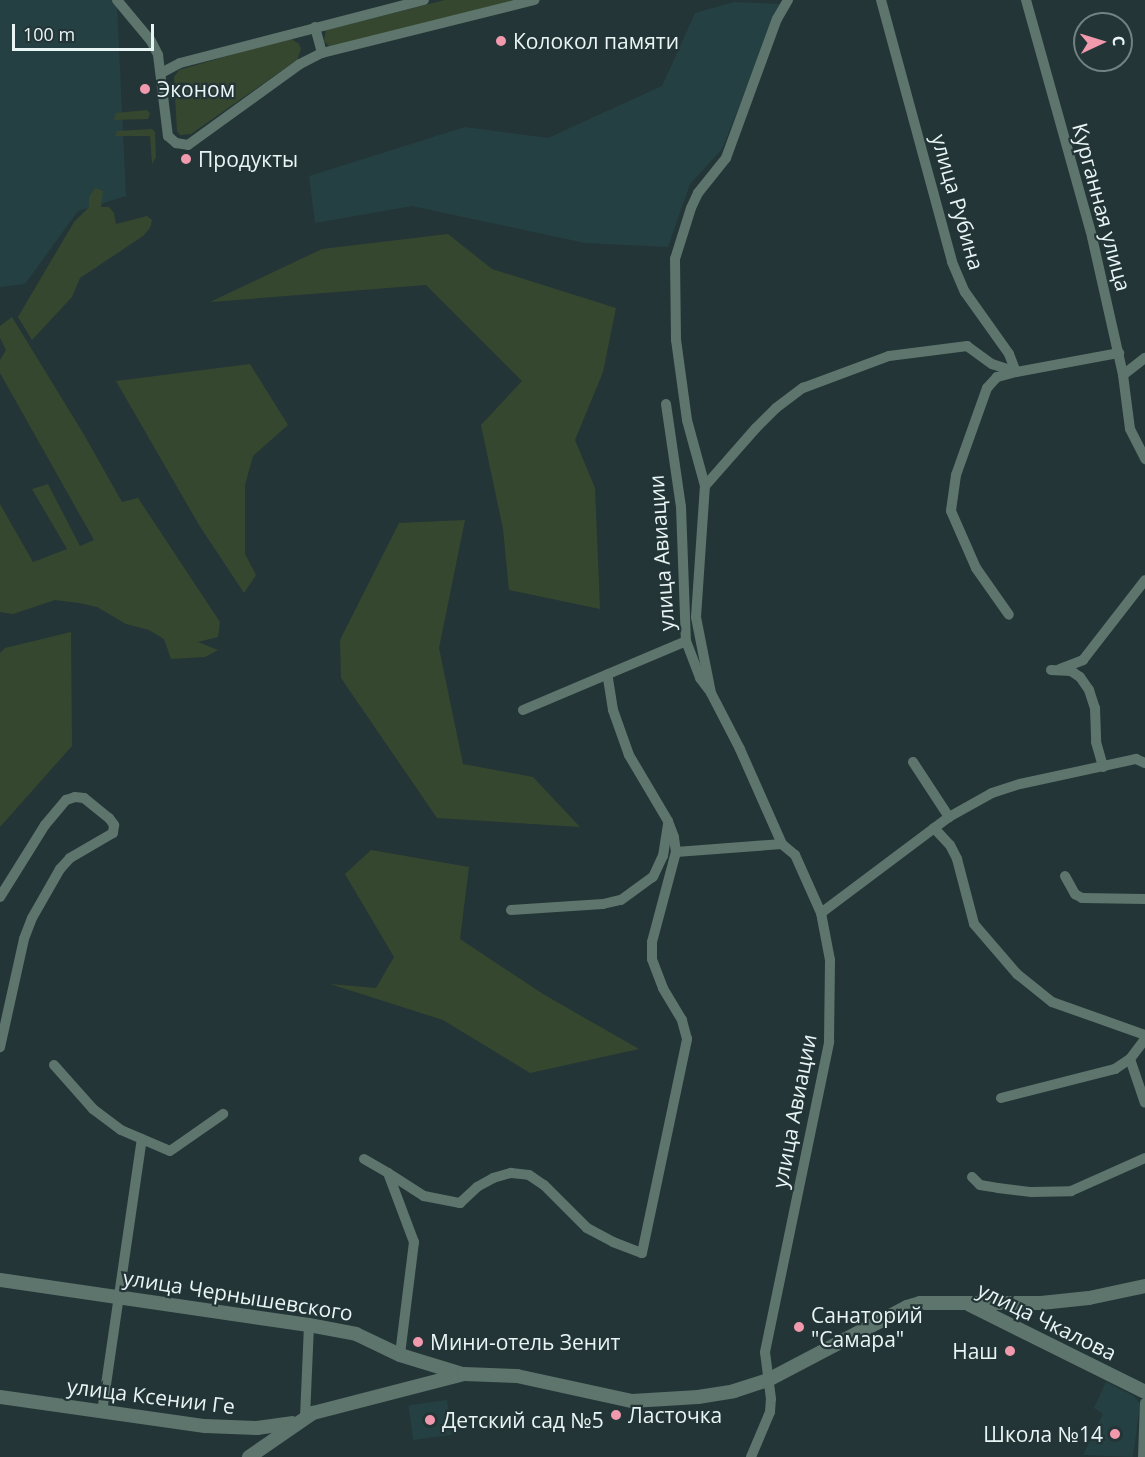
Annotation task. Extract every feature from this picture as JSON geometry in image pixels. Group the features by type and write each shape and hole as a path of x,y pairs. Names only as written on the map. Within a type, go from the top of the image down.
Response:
{"street":[{"path":"117,0 151,41 163,72 168,136 176,143 188,145 300,64 322,53 536,0"},
{"path":"163,72 180,63 424,0"},
{"name":"улица Авиации","path":"711,693 696,617 705,486 687,420 676,340 675,259 698,193 726,158 780,11 788,0"},
{"name":"улица Рубина","path":"881,0 952,262 965,292 1009,354 1016,372"},
{"name":"Курганная улица","path":"1026,0 1092,237 1119,353 1130,429 1145,459"},
{"path":"315,27 322,53"},
{"path":"705,486 732,452 776,408 803,387 871,362 889,356 967,346 992,364 1016,372"},
{"path":"1009,615 976,568 951,511 956,475 987,388 997,377 1119,353"},
{"path":"1123,375 1145,358"},
{"name":"улица Авиации","path":"666,404 681,507 686,641 700,678 711,693 740,749 782,844 795,855 821,913 830,960 829,1042 765,1352 770,1412 751,1457"},
{"path":"1103,767 1096,742 1095,708 1089,690 1080,677 1055,670 1083,660 1145,580"},
{"path":"523,710 686,641"},
{"path":"364,1159 424,1196 460,1203 477,1187 493,1178 511,1173 529,1175 544,1185 587,1227 613,1242 642,1253 687,1039 682,1020 663,988 652,959 652,942 676,852 674,837 668,821 629,754 613,710 607,674"},
{"path":"821,913 949,817 992,793 1136,759 1145,763"},
{"path":"913,762 949,817"},
{"path":"0,897 45,825 66,800 75,797 84,798 110,818 114,825 113,833 69,858 60,868 33,918 24,939 0,1047"},
{"path":"511,910 603,904 621,900 653,877 663,856 668,821"},
{"path":"934,828 950,845 957,859 974,924 1017,974 1052,1002 1145,1037 1130,1059 1115,1069 1001,1098"},
{"path":"676,852 782,844"},
{"path":"1065,876 1075,894 1082,898 1145,898"},
{"path":"1130,1059 1145,1103"},
{"path":"54,1065 93,1109 121,1130 170,1151 223,1114"},
{"path":"102,1412 142,1138"},
{"path":"972,1177 980,1185 998,1188 1032,1192 1071,1191 1145,1158"},
{"path":"388,1173 414,1242 400,1355"},
{"name":"улица Чернышевского","path":"0,1280 309,1325 356,1334 400,1355 464,1374"},
{"path":"965,1303 1041,1303 1089,1298 1145,1286"},
{"name":"улица Чкалова","path":"249,1457 301,1420 464,1374 517,1376 632,1401 698,1397 734,1391 768,1380 907,1307 937,1302 965,1303 1145,1392"},
{"path":"301,1420 309,1325"},
{"name":"улица Ксении Ге","path":"0,1397 237,1428 274,1427 301,1420"},
{"path":"1143,1457 1145,1403"}],"shaded area":[{"path":"0,0 113,0 117,4 126,196 78,211 25,284 0,287"},
{"path":"734,2 780,4 722,149 690,184 668,247 585,243 412,206 315,223 309,176 465,127 548,138 662,86 695,13"},
{"name":"Школа №14","path":"1106,1382 1134,1396 1140,1404 1133,1457 1083,1455 1103,1414 1094,1408"},
{"name":"Детский сад №5","path":"447,1400 452,1435 413,1440 408,1405"}],"green space":[{"path":"445,0 515,0 330,47 324,41 326,30"},
{"path":"290,38 299,44 301,49 297,60 191,134 180,135 177,131 174,77 179,70"},
{"path":"147,110 150,113 148,119 114,120 116,113"},
{"path":"152,129 155,132 156,157 152,164 150,136 115,136 117,131"},
{"path":"95,188 103,191 101,207 109,207 114,213 116,224 147,216 152,220 150,228 143,236 80,278 72,297 32,340 18,317 74,222 89,207 89,197"},
{"path":"448,234 492,269 616,308 603,372 575,440 595,488 600,609 509,590 503,529 481,425 522,381 426,285 210,302 322,249"},
{"path":"12,317 122,502 138,498 220,622 218,637 198,642 218,650 205,657 171,659 164,639 149,630 126,624 97,607 79,603 55,600 13,614 0,612 0,504 33,562 67,549 32,489 48,484 80,546 94,540 0,373 0,360 6,350 0,338 0,326"},
{"path":"250,364 288,425 253,456 245,485 245,554 256,575 244,593 199,525 116,381"},
{"path":"465,520 439,648 463,764 533,777 580,827 437,818 341,678 340,640 399,523"},
{"path":"71,632 72,746 0,827 0,653 5,648"},
{"path":"371,850 469,867 460,939 543,994 639,1049 530,1073 443,1020 330,984 376,988 394,957 345,874"}],"place":[{"name":"Колокол памяти","path":"501,41"},
{"name":"Эконом","path":"145,89"},
{"name":"Продукты","path":"186,159"},
{"name":"Санаторий \"Самара\"","path":"799,1327"},
{"name":"Мини-отель Зенит","path":"418,1342"},
{"name":"Наш","path":"1010,1351"},
{"name":"Ласточка","path":"616,1415"},
{"name":"Детский сад №5","path":"430,1420"},
{"name":"Школа №14","path":"1115,1434"}]}
